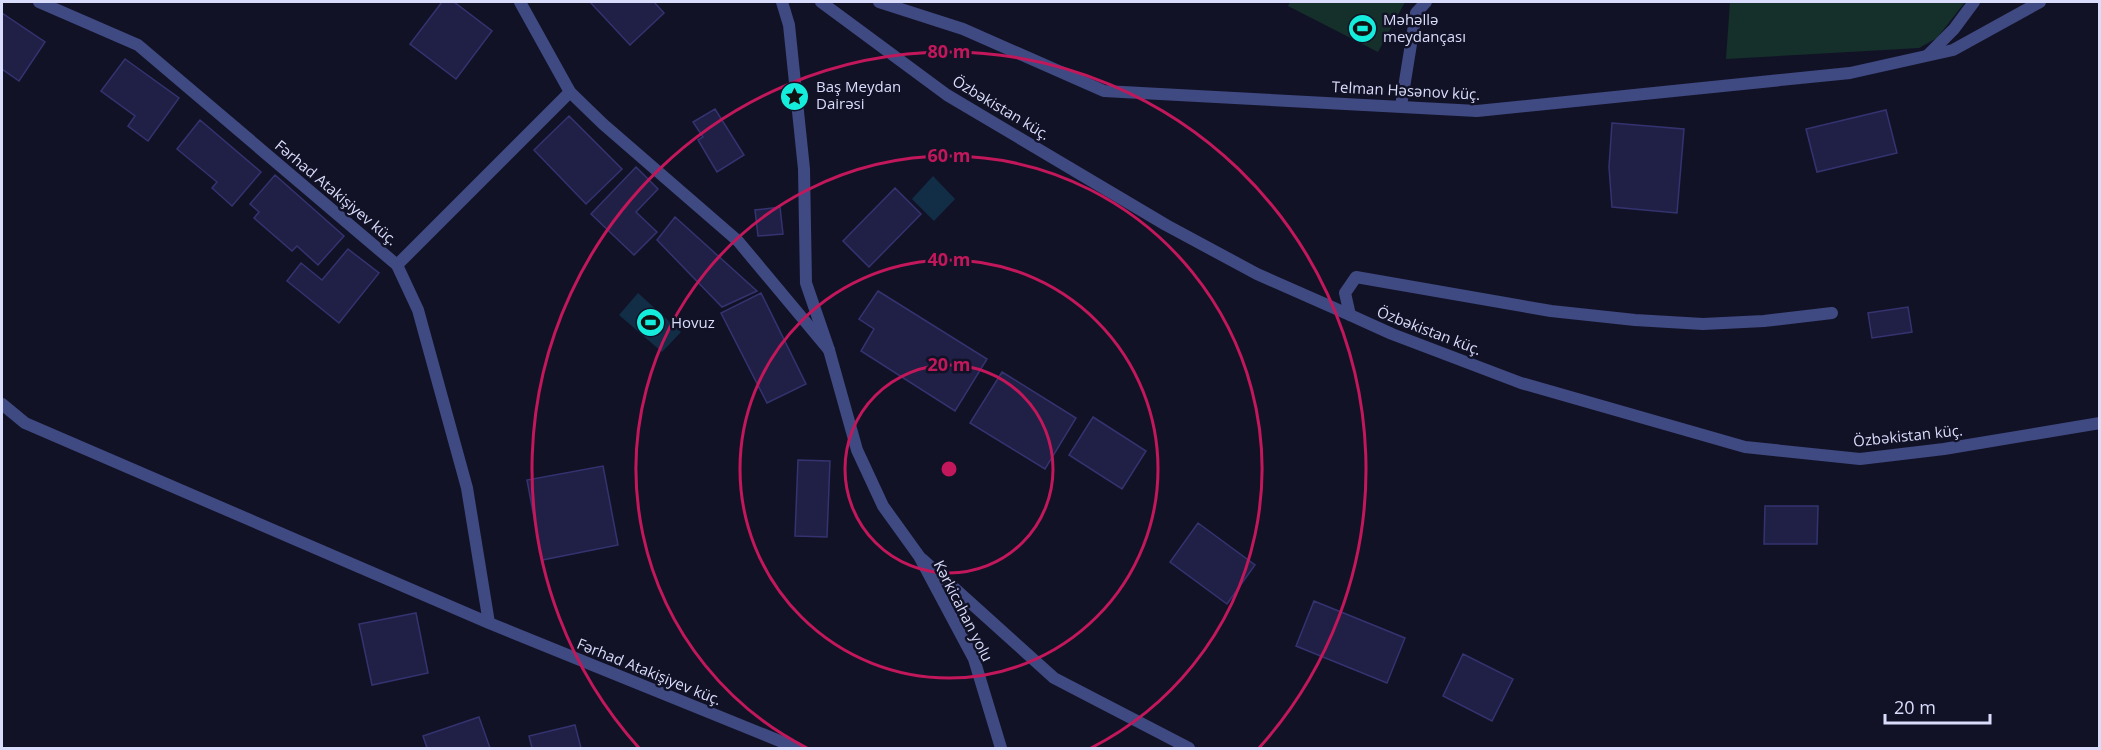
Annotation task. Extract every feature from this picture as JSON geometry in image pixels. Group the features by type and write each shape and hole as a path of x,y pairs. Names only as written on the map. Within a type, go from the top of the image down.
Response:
{"street":[{"name":"Fərhad Atakişiyev küç.","path":"39,2 138,45 397,265 418,310 464,478 489,623"},
{"path":"520,2 570,92 603,124 738,242 829,350"},
{"path":"782,2 789,25 804,169 806,283 829,350 857,450 883,506 919,556 1054,678 1189,748"},
{"name":"Özbəkistan küç.","path":"821,2 947,94 1156,219 1257,274 1392,334 1521,383 1745,447 1860,459 1944,449 2100,423"},
{"name":"Telman Həsənov küç.","path":"879,2 963,29 1104,91 1477,111 1851,73 1953,50 2040,2"},
{"path":"1401,106 1416,13 1426,2"},
{"path":"1928,55 1954,29 1974,2"},
{"path":"397,265 570,92"},
{"path":"1350,315 1345,293 1356,277 1551,311 1635,320 1702,324 1764,321 1832,313"},
{"name":"Fərhad Atakişiyev küç.","path":"2,404 25,423 489,623 797,748"},
{"name":"Kərkicahan yolu","path":"919,556 974,659 1001,748"}],"green space":[{"name":"Məhəllə meydançası","path":"1290,2 1405,2 1378,52 1288,6"},
{"path":"1730,2 1965,2 1937,38 1919,48 1726,59"}],"water":[{"path":"933,176 955,199 934,221 912,199"},
{"name":"Hovuz","path":"638,293 681,332 662,352 619,315"}],"building":[{"path":"442,2 454,2 492,31 456,79 410,44"},
{"path":"590,2 654,2 664,13 630,45"},
{"path":"2,13 45,42 19,81 2,69"},
{"path":"125,59 179,98 148,141 128,126 135,116 101,91"},
{"path":"715,109 744,155 717,172 698,140 703,137 693,122"},
{"path":"1886,110 1897,153 1817,172 1806,129"},
{"path":"569,116 622,169 586,204 534,150"},
{"path":"200,120 261,172 232,206 212,188 217,182 177,149"},
{"path":"1612,123 1684,129 1677,213 1612,207 1609,167"},
{"path":"636,167 658,189 636,212 657,232 634,255 591,214"},
{"path":"275,175 344,236 318,265 297,246 292,251 254,218 259,212 250,204"},
{"path":"895,188 921,214 869,267 843,241"},
{"path":"780,207 783,234 758,236 755,210"},
{"path":"675,217 757,291 722,307 657,240"},
{"path":"348,249 379,273 339,323 287,281 301,263 322,280"},
{"path":"878,291 987,359 955,411 861,351 874,329 859,319"},
{"path":"761,293 806,384 767,403 721,313"},
{"path":"1908,307 1912,332 1872,338 1868,313"},
{"path":"1002,372 1076,418 1045,469 970,423"},
{"path":"1093,417 1146,451 1122,489 1069,455"},
{"path":"798,460 830,461 827,537 795,536"},
{"path":"603,466 618,545 542,560 527,480"},
{"path":"1765,506 1818,506 1817,544 1764,544"},
{"path":"1198,523 1255,565 1227,604 1170,562"},
{"path":"1314,601 1405,638 1387,683 1296,646"},
{"path":"416,613 428,673 372,685 359,624"},
{"path":"1463,654 1513,679 1492,721 1443,696"},
{"path":"479,717 490,748 427,748 423,736"},
{"path":"575,725 581,748 532,748 529,736"}],"place":[{"name":"Məhəllə meydançası","path":"1362,29"},
{"name":"Baş Meydan Dairəsi","path":"795,96"},
{"name":"Hovuz","path":"650,323"}]}
